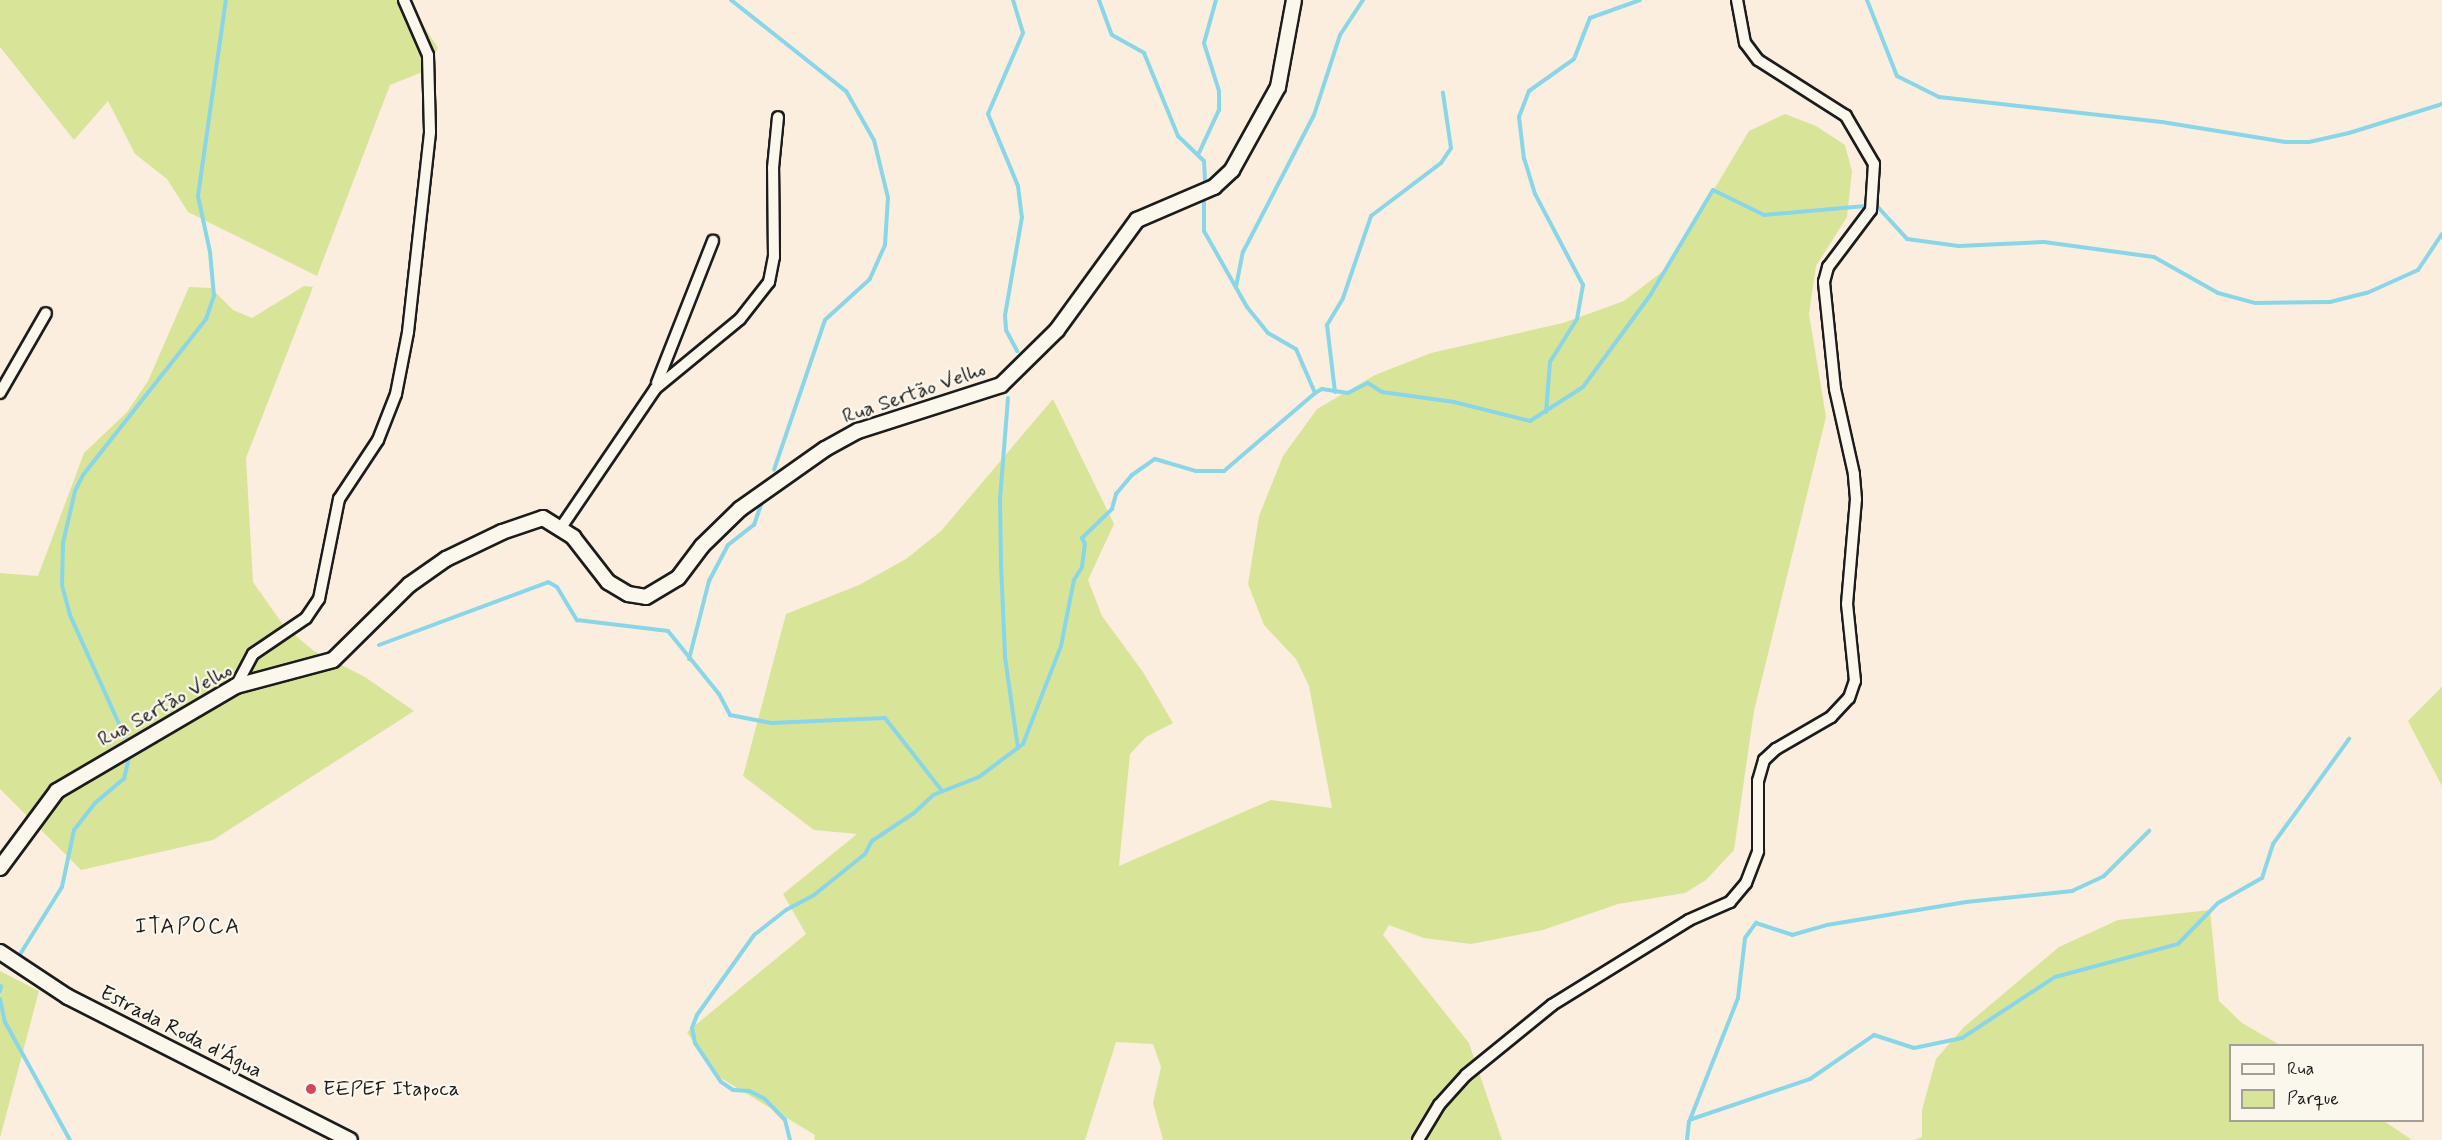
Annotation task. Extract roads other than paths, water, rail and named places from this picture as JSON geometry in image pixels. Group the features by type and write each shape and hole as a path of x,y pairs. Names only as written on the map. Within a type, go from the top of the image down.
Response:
{"street":[{"path":"236,686 253,654 306,618 319,599 339,499 378,440 396,394 408,332 430,123 428,55 404,0"},
{"name":"Rua Sertão Velho","path":"0,868 57,791 236,686 333,660 409,585 446,559 502,532 543,519 573,537 608,582 628,594 646,597 678,578 702,546 740,509 825,449 858,431 1000,385 1057,330 1137,220 1215,187 1232,170 1278,87 1294,0"},
{"path":"1418,1140 1439,1106 1466,1075 1552,1005 1689,920 1730,902 1746,883 1758,851 1758,780 1764,760 1776,749 1831,717 1850,698 1855,681 1847,604 1856,499 1854,474 1835,389 1824,282 1828,267 1872,210 1874,164 1846,116 1758,60 1744,43 1737,0"},
{"path":"655,389 740,319 769,282 774,265 773,168 778,117"},
{"path":"560,529 655,389 713,241"},
{"path":"0,393 46,313"},
{"name":"Estrada Roda d'Água","path":"0,952 25,972 87,1008 350,1140"}],"waterway":[{"path":"125,737 70,615 62,585 63,543 75,491 83,475 206,319 214,296 210,252 198,196 226,0"},
{"path":"731,0 846,91 874,140 888,198 885,245 870,279 825,320 774,470"},
{"path":"1013,0 1023,33 988,114 1018,186 1022,217 1005,315 1006,330 1017,351"},
{"path":"1099,0 1112,35 1144,53 1178,136 1204,161 1205,182"},
{"path":"1198,155 1219,110 1219,91 1204,43 1216,0"},
{"path":"1236,287 1243,252 1314,115 1340,35 1363,0"},
{"path":"1546,412 1550,362 1577,319 1583,285 1535,194 1524,159 1519,117 1529,91 1574,59 1590,18 1640,0"},
{"path":"1867,0 1897,76 1939,97 2162,122 2285,142 2309,142 2349,133 2442,104"},
{"path":"1335,392 1327,325 1343,298 1371,216 1441,163 1451,148 1443,93"},
{"path":"790,1140 785,1120 765,1099 749,1091 733,1090 721,1082 695,1043 692,1028 697,1015 754,935 786,910 814,895 865,854 872,841 914,813 933,795 979,777 1023,744 1061,646 1074,580 1082,567 1085,544 1082,538 1112,509 1116,494 1132,475 1155,459 1196,471 1224,471 1322,389 1348,393 1368,383 1382,392 1454,402 1530,421 1583,387 1651,294 1713,190 1764,215 1866,206"},
{"path":"1204,202 1204,231 1247,307 1268,333 1296,349 1315,393"},
{"path":"1876,205 1907,239 1959,246 2044,242 2154,257 2218,293 2255,303 2330,302 2367,293 2418,270 2442,234"},
{"path":"1008,398 1000,499 1001,564 1005,657 1018,748"},
{"path":"689,659 709,581 728,545 754,525 763,499"},
{"path":"379,645 548,582 557,587 577,620 668,631 719,694 730,715 771,723 885,718 942,791"},
{"path":"1692,1119 1810,1079 1874,1035 1914,1048 1962,1038 2055,977 2178,944 2218,903 2262,878 2273,844 2349,739"},
{"path":"19,956 62,887 74,830 95,803 124,779 130,754"},
{"path":"1687,1140 1689,1122 1738,998 1745,938 1756,923 1792,935 1827,925 1966,902 2072,891 2104,876 2149,831"},
{"path":"0,991 1,986"},
{"path":"0,999 5,1022 70,1140"}],"place":[{"name":"EEPEF Itapoca","path":"311,1089"}],"district":[{"name":"ITAPOCA","path":"188,928"}]}
